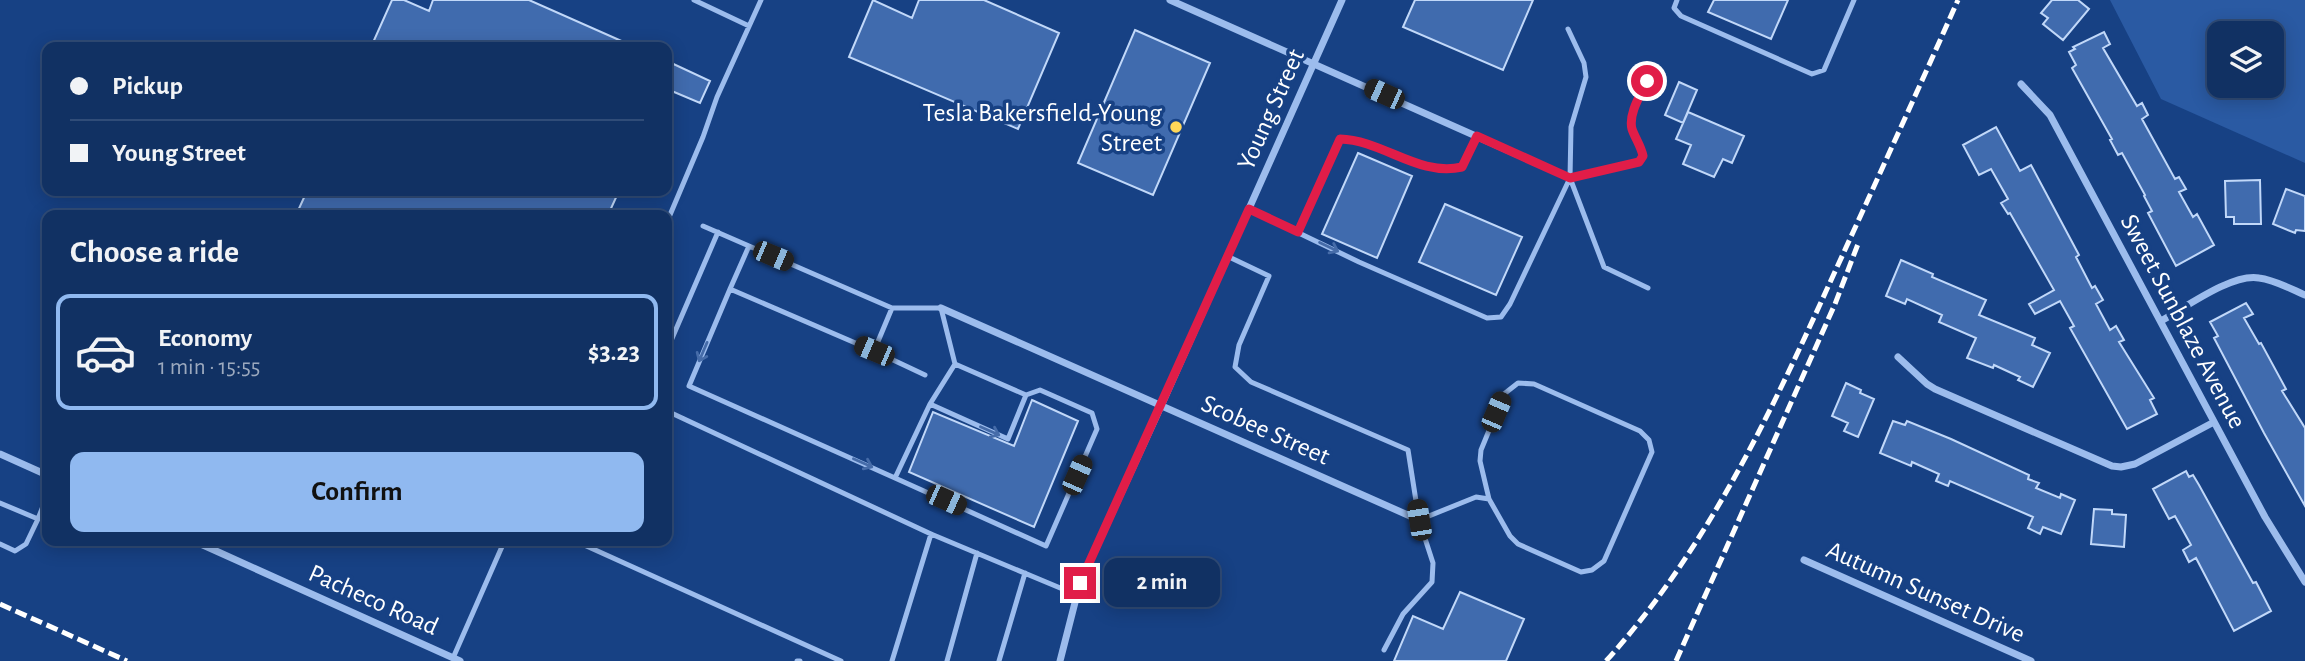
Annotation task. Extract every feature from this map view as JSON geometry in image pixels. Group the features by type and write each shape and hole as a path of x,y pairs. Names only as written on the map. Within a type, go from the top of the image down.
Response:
{"street":[{"path":"1170,0 1570,178"},
{"name":"Young Street","path":"1060,661 1080,583 1342,0"},
{"name":"Sweet Sunblaze Avenue","path":"2021,84 2050,115 2265,517 2305,582"},
{"path":"2161,321 2229,283 2249,278 2267,279 2305,295"},
{"name":"Scobee Street","path":"941,307 1419,520"},
{"path":"1898,357 1927,384 2112,466 2136,464 2214,422"},
{"path":"0,454 42,473"},
{"name":"Pacheco Road","path":"205,546 456,660"},
{"name":"Autumn Sunset Drive","path":"1804,559 2031,661"}],"lane":[{"path":"694,0 750,26"},
{"path":"672,210 717,97 761,0"},
{"path":"1677,0 1674,8 1681,16 1812,74 1824,70 1854,0"},
{"path":"1568,29 1584,62 1586,77 1571,127 1570,178 1604,267 1648,288"},
{"path":"1570,178 1639,162 1643,156 1632,129 1632,122 1647,81"},
{"path":"1298,232 1340,139 1356,140 1422,166 1447,171 1462,167 1477,136"},
{"path":"1249,209 1359,262 1487,318 1501,317 1510,304 1570,178"},
{"path":"703,226 892,308 941,307 955,364 930,404 895,478"},
{"path":"672,338 718,232"},
{"path":"749,246 689,386 1046,545 1097,429 1092,413 1040,390 1026,395 955,364"},
{"path":"1227,256 1269,276 1238,345 1235,367 1251,382 1408,450 1419,520 1433,563 1432,582 1403,614 1384,650"},
{"path":"730,289 925,375"},
{"path":"874,351 892,308"},
{"path":"1518,383 1534,384 1640,431 1649,440 1653,452 1604,561 1592,569 1581,572 1518,544 1510,536 1489,499 1480,450 1504,394 1518,383"},
{"path":"930,404 1008,439 1026,395"},
{"path":"672,413 931,534 1077,595"},
{"path":"1419,520 1476,497 1489,499"},
{"path":"0,503 37,519"},
{"path":"0,544 15,551 26,544 42,508"},
{"path":"892,661 931,534"},
{"path":"456,660 501,546"},
{"path":"586,546 841,661"},
{"path":"947,661 978,553"},
{"path":"999,661 1025,573"}],"shaded area":[{"path":"2110,0 2305,0 2305,163 2161,99"}],"building":[{"path":"392,0 404,0 429,11 433,0 529,0 624,42 373,42"},
{"path":"873,0 912,18 919,0 984,0 1059,33 1018,129 849,57"},
{"path":"1415,0 1533,0 1503,70 1403,27"},
{"path":"1714,0 1788,0 1771,39 1708,12"},
{"path":"2052,0 2078,0 2089,9 2063,40 2043,24 2048,18 2041,13"},
{"path":"1135,30 1210,63 1153,195 1078,163"},
{"path":"2104,32 2110,44 2103,48 2137,106 2142,103 2148,115 2142,119 2175,179 2179,177 2186,189 2179,192 2193,217 2197,214 2214,245 2176,266 2148,213 2152,211 2145,195 2122,153 2118,155 2110,140 2112,139 2072,68 2076,65 2069,52 2075,49 2073,47"},
{"path":"672,63 710,81 700,103 672,91"},
{"path":"1679,82 1697,90 1683,123 1665,115"},
{"path":"1688,112 1744,136 1732,163 1723,159 1714,177 1683,164 1691,145 1676,139"},
{"path":"1996,127 2020,171 2031,165 2079,255 2076,257 2092,288 2095,286 2103,300 2096,304 2110,330 2116,326 2124,340 2119,342 2154,398 2150,400 2157,414 2127,429 2070,328 2074,326 2060,301 2035,314 2029,304 2054,290 2010,213 2008,214 2001,203 2008,199 1991,169 1979,175 1963,145"},
{"path":"1358,153 1412,176 1377,258 1322,234"},
{"path":"2260,180 2261,224 2234,224 2234,217 2226,217 2225,181"},
{"path":"2286,189 2305,196 2305,231 2296,230 2295,233 2273,224"},
{"path":"305,196 617,196 610,210 298,210"},
{"path":"1445,204 1522,237 1496,295 1419,262"},
{"path":"1901,260 1933,274 1932,277 1986,300 1979,315 2035,338 2032,345 2050,353 2033,387 2018,380 2020,377 1994,365 1993,368 1967,358 1976,338 1939,322 1942,315 1907,299 1905,304 1886,296"},
{"path":"2246,303 2253,314 2244,318 2259,344 2261,343 2286,389 2282,391 2305,428 2305,506 2214,338 2218,336 2210,322"},
{"path":"1846,383 1874,399 1858,437 1844,431 1848,423 1832,416"},
{"path":"1032,400 1078,421 1034,527 909,472 933,412 1014,446"},
{"path":"1893,421 1905,425 1907,421 1951,439 2029,475 2028,479 2039,483 2036,488 2060,498 2061,494 2075,500 2061,534 2043,527 2040,534 2028,528 2033,517 1950,481 1948,486 1936,481 1939,474 1912,462 1911,466 1880,453"},
{"path":"2186,471 2189,477 2193,475 2271,611 2234,631 2196,558 2189,562 2183,550 2191,545 2175,516 2169,519 2153,489"},
{"path":"2094,509 2112,510 2112,514 2126,515 2124,547 2091,544"},
{"path":"1460,592 1524,619 1506,661 1394,661 1413,616 1443,629"}],"railway":[{"path":"1606,661 1673,576 1703,531 1757,436 1958,0"},
{"path":"1676,661 1835,304 1858,244"},
{"path":"0,604 127,661"}],"place":[{"name":"Tesla Bakersfield-Young Street","path":"1176,127"}],"route":[{"path":"1080,583 1249,209 1298,232 1340,139 1356,140 1422,166 1447,171 1462,167 1477,136 1570,178 1639,162 1643,156 1632,129 1632,122 1647,81"}]}
